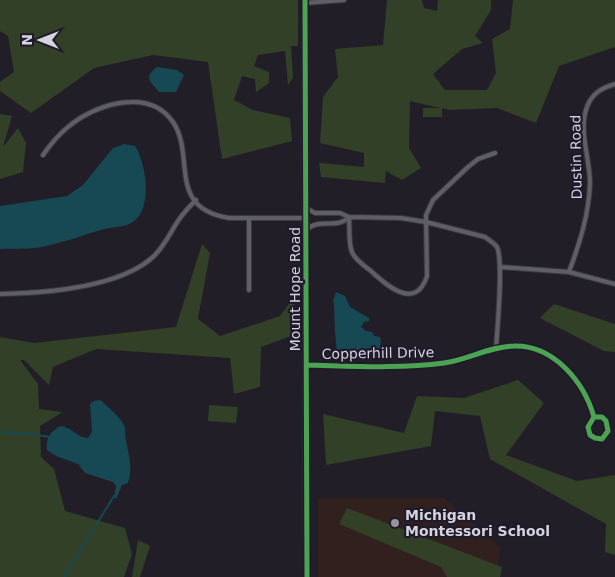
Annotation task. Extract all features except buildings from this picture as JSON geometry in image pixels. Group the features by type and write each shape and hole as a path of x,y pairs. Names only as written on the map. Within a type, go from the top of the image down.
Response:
{"street":[{"path":"305,1 344,0"},
{"name":"Mount Hope Road","path":"305,1 307,577"},
{"name":"Dustin Road","path":"569,272 581,239 587,211 590,181 584,118 591,98 601,89 615,84"},
{"path":"43,155 67,127 89,113 106,106 122,103 139,102 150,104 165,113 176,127 180,138 186,183 196,200 206,210 217,216 229,218 306,218"},
{"path":"349,217 352,252 357,259 373,274 400,294 415,292 424,285 427,276 426,222 428,208 440,192 478,159 495,154"},
{"path":"0,294 38,293 69,289 102,281 134,270 160,250 179,218 196,200"},
{"path":"306,208 315,213 340,213 349,217 401,218 426,222 485,237 496,246 500,267 496,350"},
{"path":"306,230 317,223 343,222 349,217"},
{"path":"249,218 249,290"},
{"path":"500,267 569,272 615,284"},
{"name":"Copperhill Drive","path":"307,365 382,367 446,363 514,346 534,348 548,354 565,367 590,405 594,417"},
{"name":"Copperhill Drive","path":"594,417 602,417 606,421 608,431 602,439 595,438 589,432 589,422 594,417"}],"shaded area":[{"name":"Michigan Montessori School","path":"318,498 444,498 501,548 496,577 318,577"}],"green space":[{"path":"0,0 298,0 298,46 291,46 293,78 288,85 285,51 258,55 254,66 269,72 269,83 256,92 255,79 242,76 234,100 253,110 290,118 292,141 222,159 208,62 153,55 94,68 31,113 0,91 0,82 14,72 8,36 0,31"},
{"path":"387,0 422,0 424,8 437,11 438,0 491,0 491,10 475,36 483,43 462,49 433,74 445,90 487,90 496,73 492,39 510,29 513,0 615,0 615,47 559,66 536,123 497,108 450,110 442,108 442,117 423,117 423,108 440,108 410,101 409,148 421,168 402,180 386,171 385,183 321,177 319,163 364,167 364,153 320,143 323,97 338,77 335,49 383,45"},
{"path":"0,114 12,116 3,147 18,128 26,143 23,172 0,179"},
{"path":"202,244 210,253 198,319 220,336 280,316 295,295 291,336 261,347 260,387 234,394 230,358 96,349 53,367 49,385 24,360 20,360 38,384 39,409 63,412 40,426 41,457 54,469 65,511 125,528 132,554 124,577 0,577 0,337 34,343 176,327"},
{"path":"554,304 615,324 615,352 604,351 540,318"},
{"path":"518,380 544,403 506,455 577,481 615,475 615,555 605,552 606,524 490,459 480,416 435,411 431,446 326,465 323,414 404,433 417,396 464,398"},
{"path":"209,405 238,407 236,423 208,421"},
{"path":"347,508 502,567 500,577 447,577 441,567 339,524"},
{"path":"138,540 150,546 140,577 132,577"}],"water":[{"path":"157,67 177,70 184,75 176,92 159,92 151,83 150,74"},
{"path":"124,144 135,146 145,174 146,196 144,206 134,221 124,226 105,229 41,247 0,249 0,206 67,196 83,185 113,148"},
{"path":"336,292 345,296 350,307 369,318 369,321 364,322 361,327 366,331 372,332 374,336 380,337 380,347 375,355 339,354 337,352 333,301"},
{"path":"100,400 120,420 125,429 130,472 128,483 122,485 116,499 114,498 116,486 113,482 85,473 78,464 56,456 47,450 49,436 60,426 88,438 92,432 90,404"}],"waterway":[{"path":"0,432 49,437"},
{"path":"64,577 114,496"}],"cycle path":[{"path":"305,0 307,577"},
{"path":"307,365 375,367 427,365 453,361 505,347 529,347 554,359 575,379 583,391 594,417 588,427 590,435 602,439 608,431 606,421 602,417 594,417"}],"place":[{"name":"Michigan Montessori School","path":"395,523"}]}
